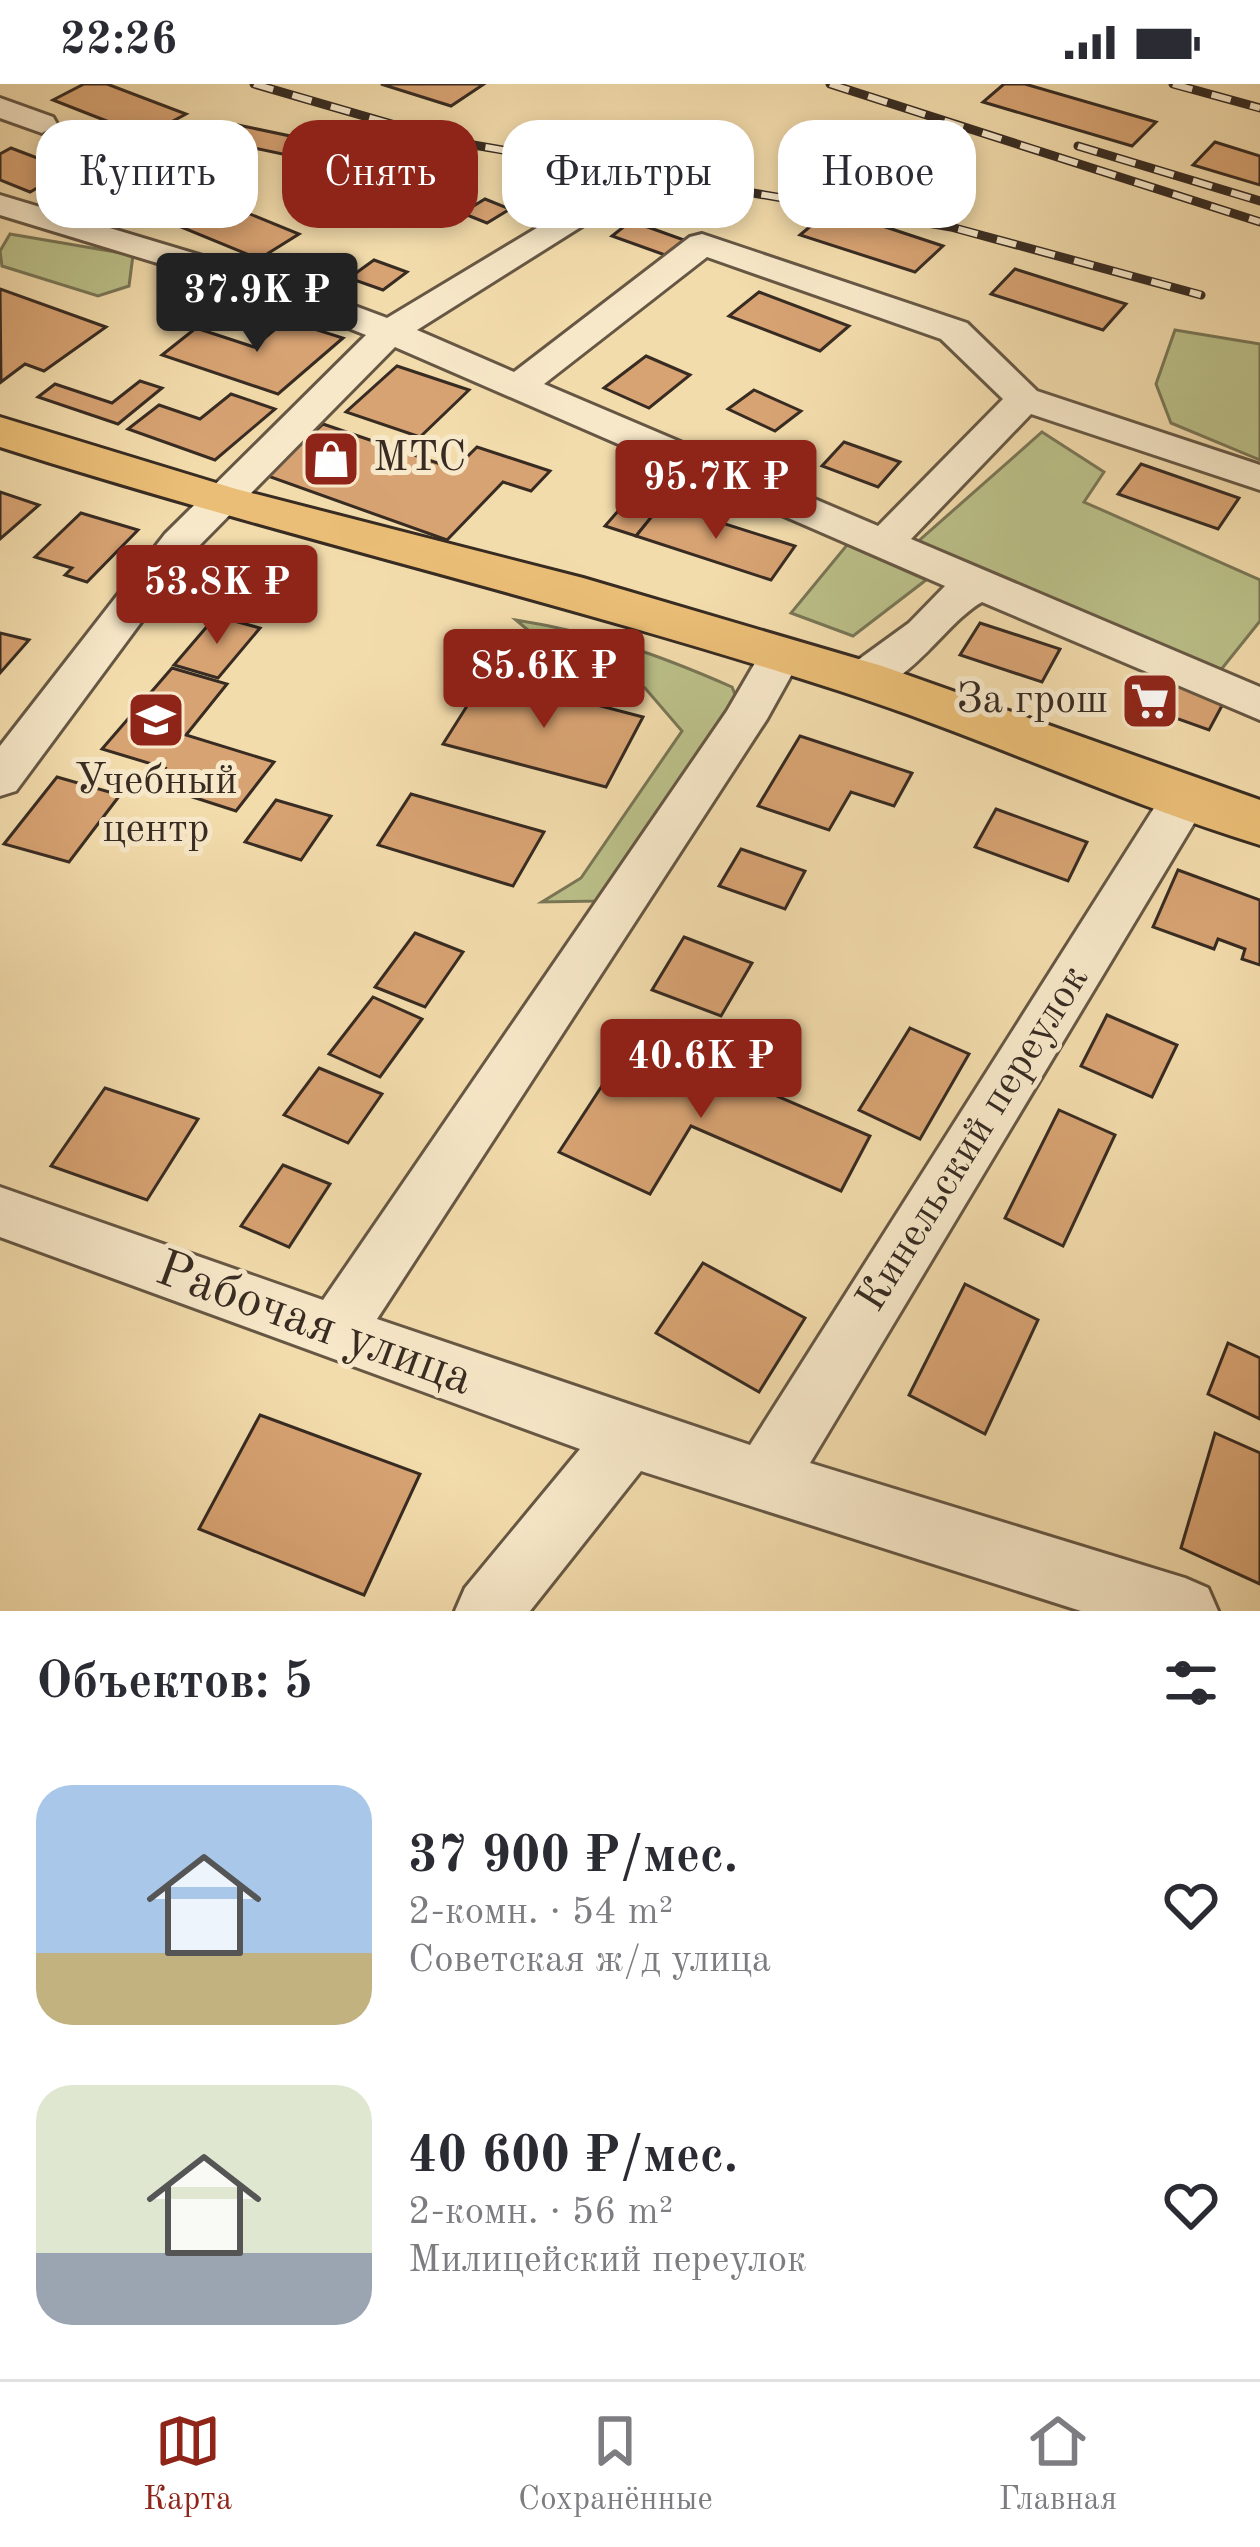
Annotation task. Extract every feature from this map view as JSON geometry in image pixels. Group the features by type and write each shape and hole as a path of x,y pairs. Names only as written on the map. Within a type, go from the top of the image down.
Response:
{"main road":[{"path":"0,431 218,500 564,590 781,654 1260,823"}],"street":[{"path":"0,107 36,122"},
{"path":"0,206 284,291 390,332 1260,705"},
{"path":"0,779 179,543 218,500 390,332 556,228"},
{"path":"519,386 702,244 954,331 1024,399 1260,478"},
{"path":"884,543 1024,399"},
{"path":"862,680 924,633 958,597 978,586"},
{"path":"335,1332 745,719 781,654"},
{"name":"Кинельский переулок","path":"764,1480 1185,798"},
{"name":"Рабочая улица","path":"0,1212 629,1437 1185,1611"},
{"path":"488,1611 629,1437"}],"green space":[{"path":"10,234 133,255 129,286 98,296 2,266 0,251"},
{"path":"1175,330 1260,344 1260,460 1171,423 1156,384"},
{"path":"1042,432 1104,472 1084,502 1260,580 1260,621 1220,671 914,545"},
{"path":"847,545 926,580 853,636 791,613"},
{"path":"516,620 626,646 732,687 745,719 600,901 542,902 581,878 682,731 645,688 568,664"}],"building":[{"path":"84,84 107,84 186,114 175,120 104,120 53,100"},
{"path":"381,84 484,84 451,106"},
{"path":"1004,84 1025,84 1156,122 1132,146 983,102"},
{"path":"258,129 282,134 282,154 258,149"},
{"path":"1215,142 1260,156 1260,185 1193,165"},
{"path":"11,148 36,157 36,189 30,192 0,180 0,154"},
{"path":"485,199 502,206 502,214 487,223 478,219 478,203"},
{"path":"258,217 299,234 259,259 184,228 258,228"},
{"path":"622,228 651,228 684,240 665,255 612,236"},
{"path":"808,228 889,228 943,246 915,272 800,235"},
{"path":"374,260 407,272 383,290 349,278"},
{"path":"1015,269 1126,304 1103,330 991,294"},
{"path":"0,289 106,327 44,371 25,364 1,382"},
{"path":"759,292 849,326 820,351 729,316"},
{"path":"286,320 343,338 278,394 162,355 196,328 254,347"},
{"path":"646,356 690,375 649,408 604,388"},
{"path":"397,366 469,390 420,437 346,412"},
{"path":"140,381 162,388 118,424 38,397 55,384 112,403"},
{"path":"754,390 801,411 775,431 728,409"},
{"path":"231,394 275,409 215,460 128,429 159,405 200,419"},
{"path":"323,424 455,469 477,447 550,471 531,491 503,482 447,540 265,475"},
{"path":"844,442 900,462 878,487 822,466"},
{"path":"1141,464 1239,498 1218,529 1118,494"},
{"path":"0,492 39,505 0,539"},
{"path":"632,495 662,504 636,536 605,526"},
{"path":"662,504 795,546 771,580 636,536"},
{"path":"81,513 138,530 87,582 65,575 72,568 35,557"},
{"path":"231,598 253,604 239,621 217,614"},
{"path":"216,616 260,628 218,678 174,665"},
{"path":"980,623 1060,649 1042,682 960,655"},
{"path":"0,633 29,640 0,673"},
{"path":"172,668 227,684 186,735 274,762 236,811 152,784 165,768 102,749"},
{"path":"486,676 643,717 606,787 443,744"},
{"path":"1155,676 1225,700 1209,730 1139,705"},
{"path":"800,736 912,773 894,806 851,792 829,830 758,806"},
{"path":"57,777 120,795 69,862 4,844"},
{"path":"411,794 544,832 513,886 378,845"},
{"path":"276,800 331,816 301,860 245,842"},
{"path":"996,809 1087,842 1068,881 975,847"},
{"path":"741,849 805,871 785,909 719,886"},
{"path":"1178,870 1260,900 1260,965 1242,959 1245,949 1218,939 1214,949 1153,927"},
{"path":"415,933 463,952 425,1007 375,987"},
{"path":"684,937 752,963 721,1016 652,990"},
{"path":"373,997 422,1019 380,1077 329,1054"},
{"path":"1107,1015 1177,1045 1152,1097 1081,1066"},
{"path":"910,1028 969,1054 920,1139 859,1110"},
{"path":"635,1035 870,1136 841,1191 691,1126 650,1194 559,1152"},
{"path":"319,1068 382,1094 348,1143 284,1115"},
{"path":"105,1088 198,1119 147,1200 51,1166"},
{"path":"1059,1110 1115,1135 1063,1246 1005,1218"},
{"path":"283,1165 330,1184 289,1247 241,1226"},
{"path":"703,1263 805,1318 759,1392 656,1333"},
{"path":"965,1284 1038,1320 985,1434 909,1395"},
{"path":"1228,1343 1260,1358 1260,1419 1208,1394"},
{"path":"260,1415 420,1474 364,1595 199,1529"},
{"path":"1215,1433 1260,1453 1260,1584 1181,1548"}],"railway":[{"path":"254,84 450,141 951,227 1201,295"},
{"path":"830,84 1260,222"},
{"path":"1173,84 1260,108"},
{"path":"1078,146 1260,201"}],"place":[{"name":"МТС","path":"331,459"},
{"name":"За грош","path":"1150,701"},
{"name":"Учебный центр","path":"156,720"}]}
